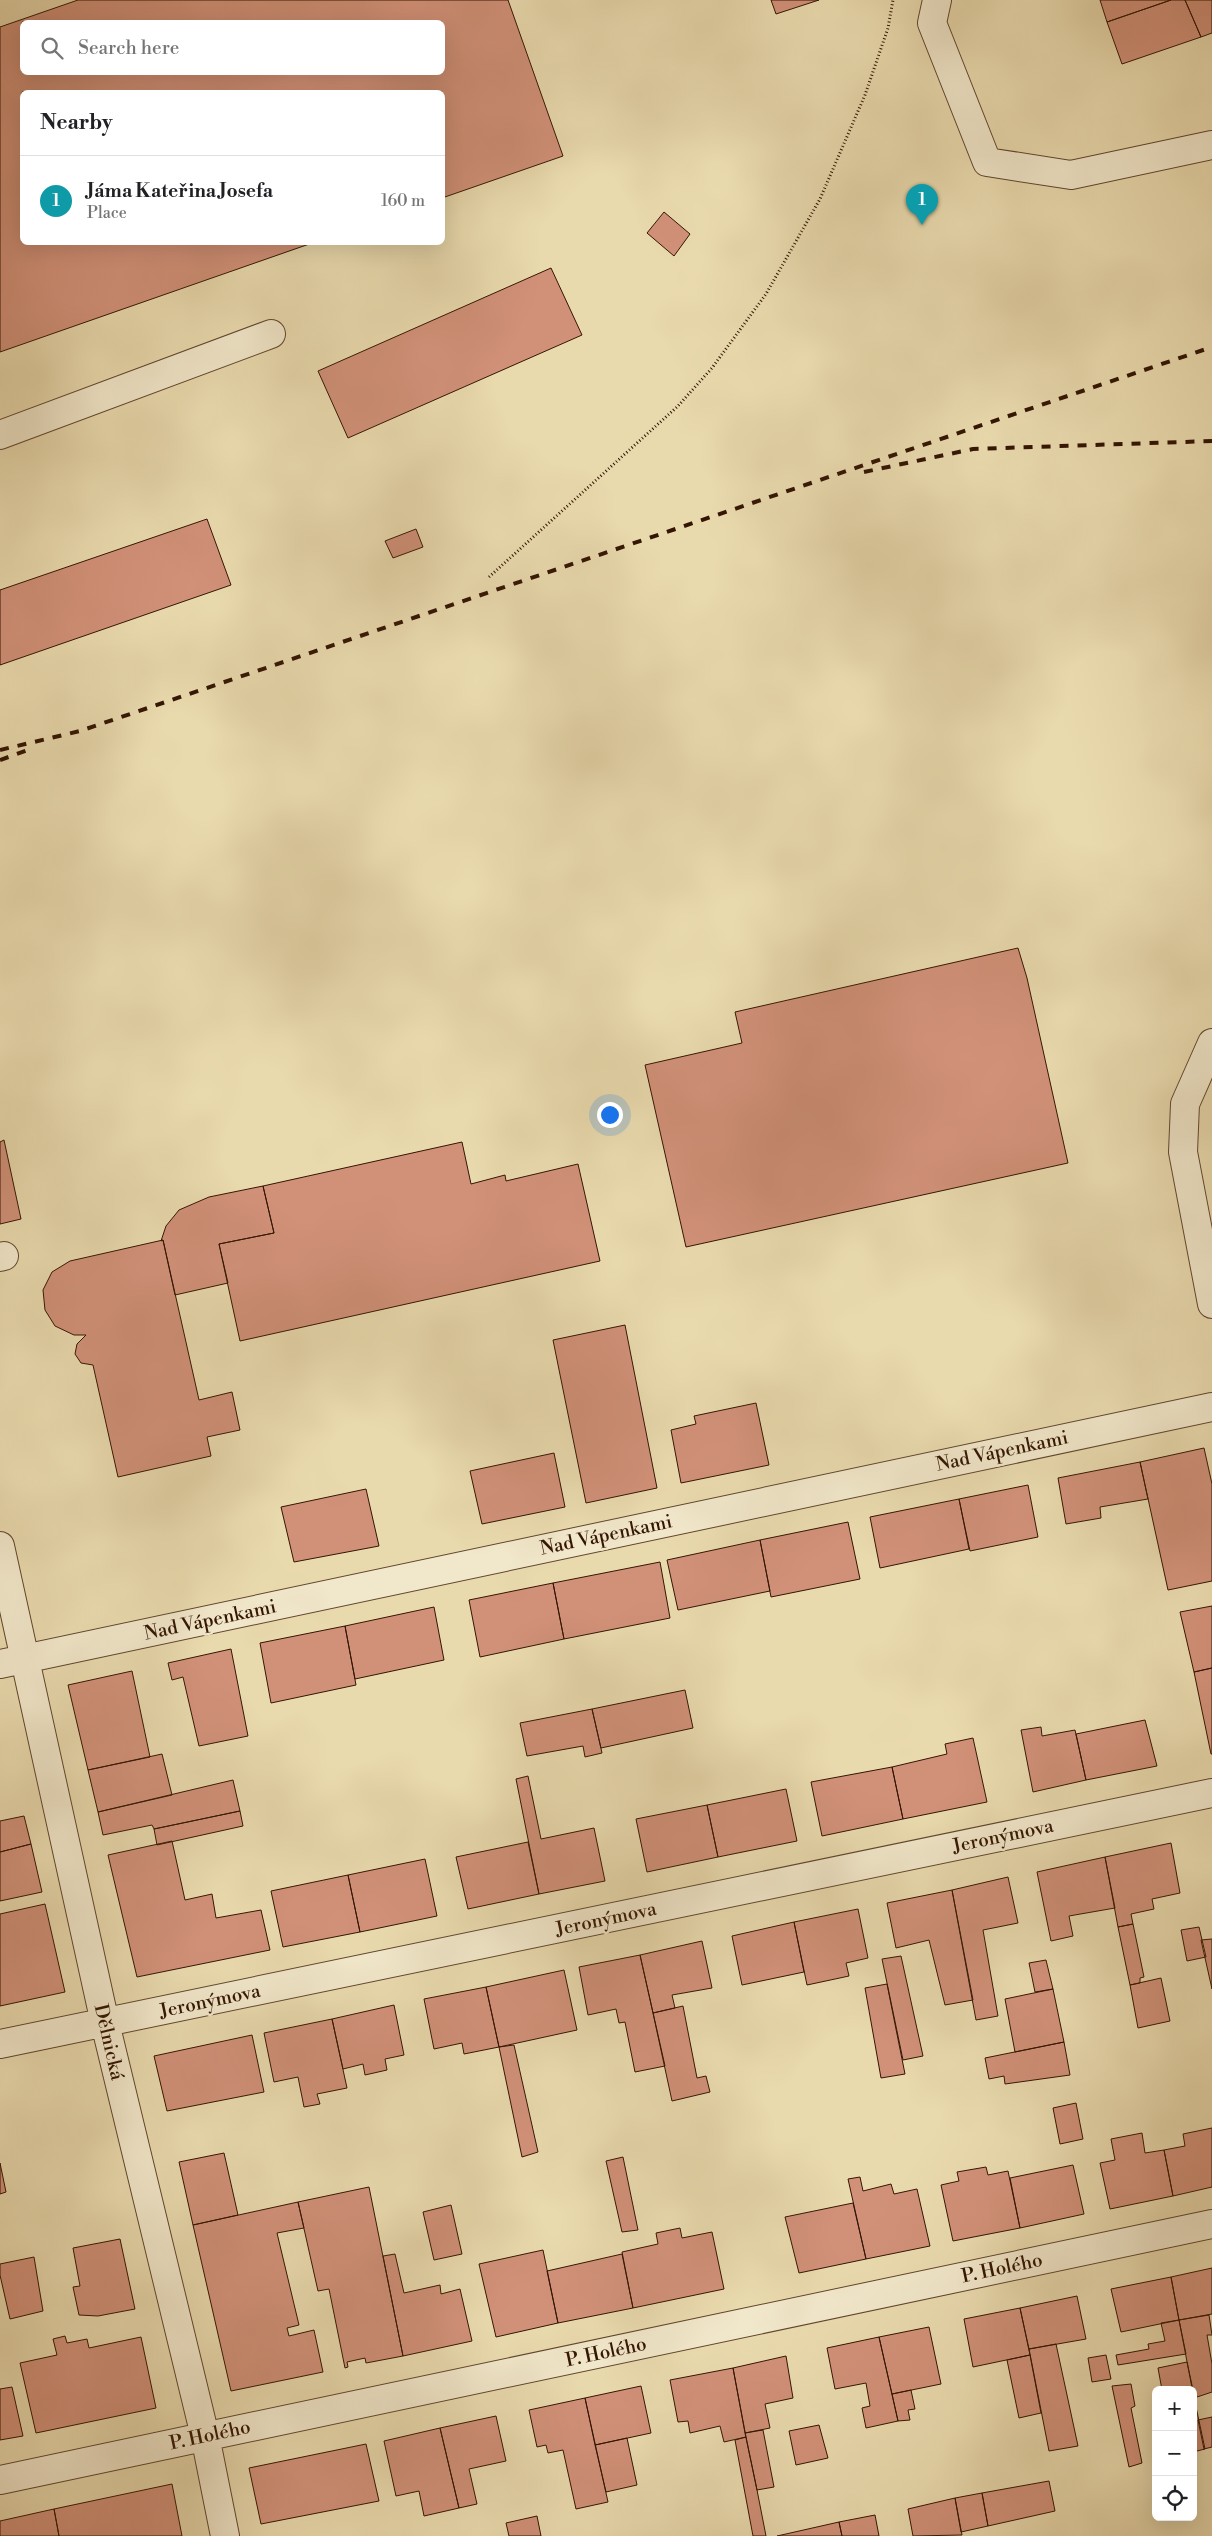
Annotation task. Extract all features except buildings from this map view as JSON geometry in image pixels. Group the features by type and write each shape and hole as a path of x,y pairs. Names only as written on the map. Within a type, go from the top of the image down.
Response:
{"street":[{"path":"937,0 932,23 987,162 1071,175 1212,145"},
{"path":"0,435 271,334"},
{"path":"1212,1042 1185,1104 1183,1152 1212,1304"},
{"name":"Nad Vápenkami","path":"12,1662 1212,1407"},
{"name":"Dělnická","path":"0,1546 12,1662 104,2023 205,2436 225,2536"},
{"name":"Jeronýmova","path":"0,2044 1212,1793"},
{"name":"P. Holého","path":"0,2480 1212,2224"}],"path":[{"path":"489,577 678,406 712,368 766,294 820,199 865,95 888,28 893,0"}],"railway":[{"path":"0,750 80,731 1212,347"},
{"path":"864,472 973,449 1212,441"},
{"path":"0,760 31,749"}],"place":[{"name":"Jáma Kateřina Josefa","path":"922,225"}]}
